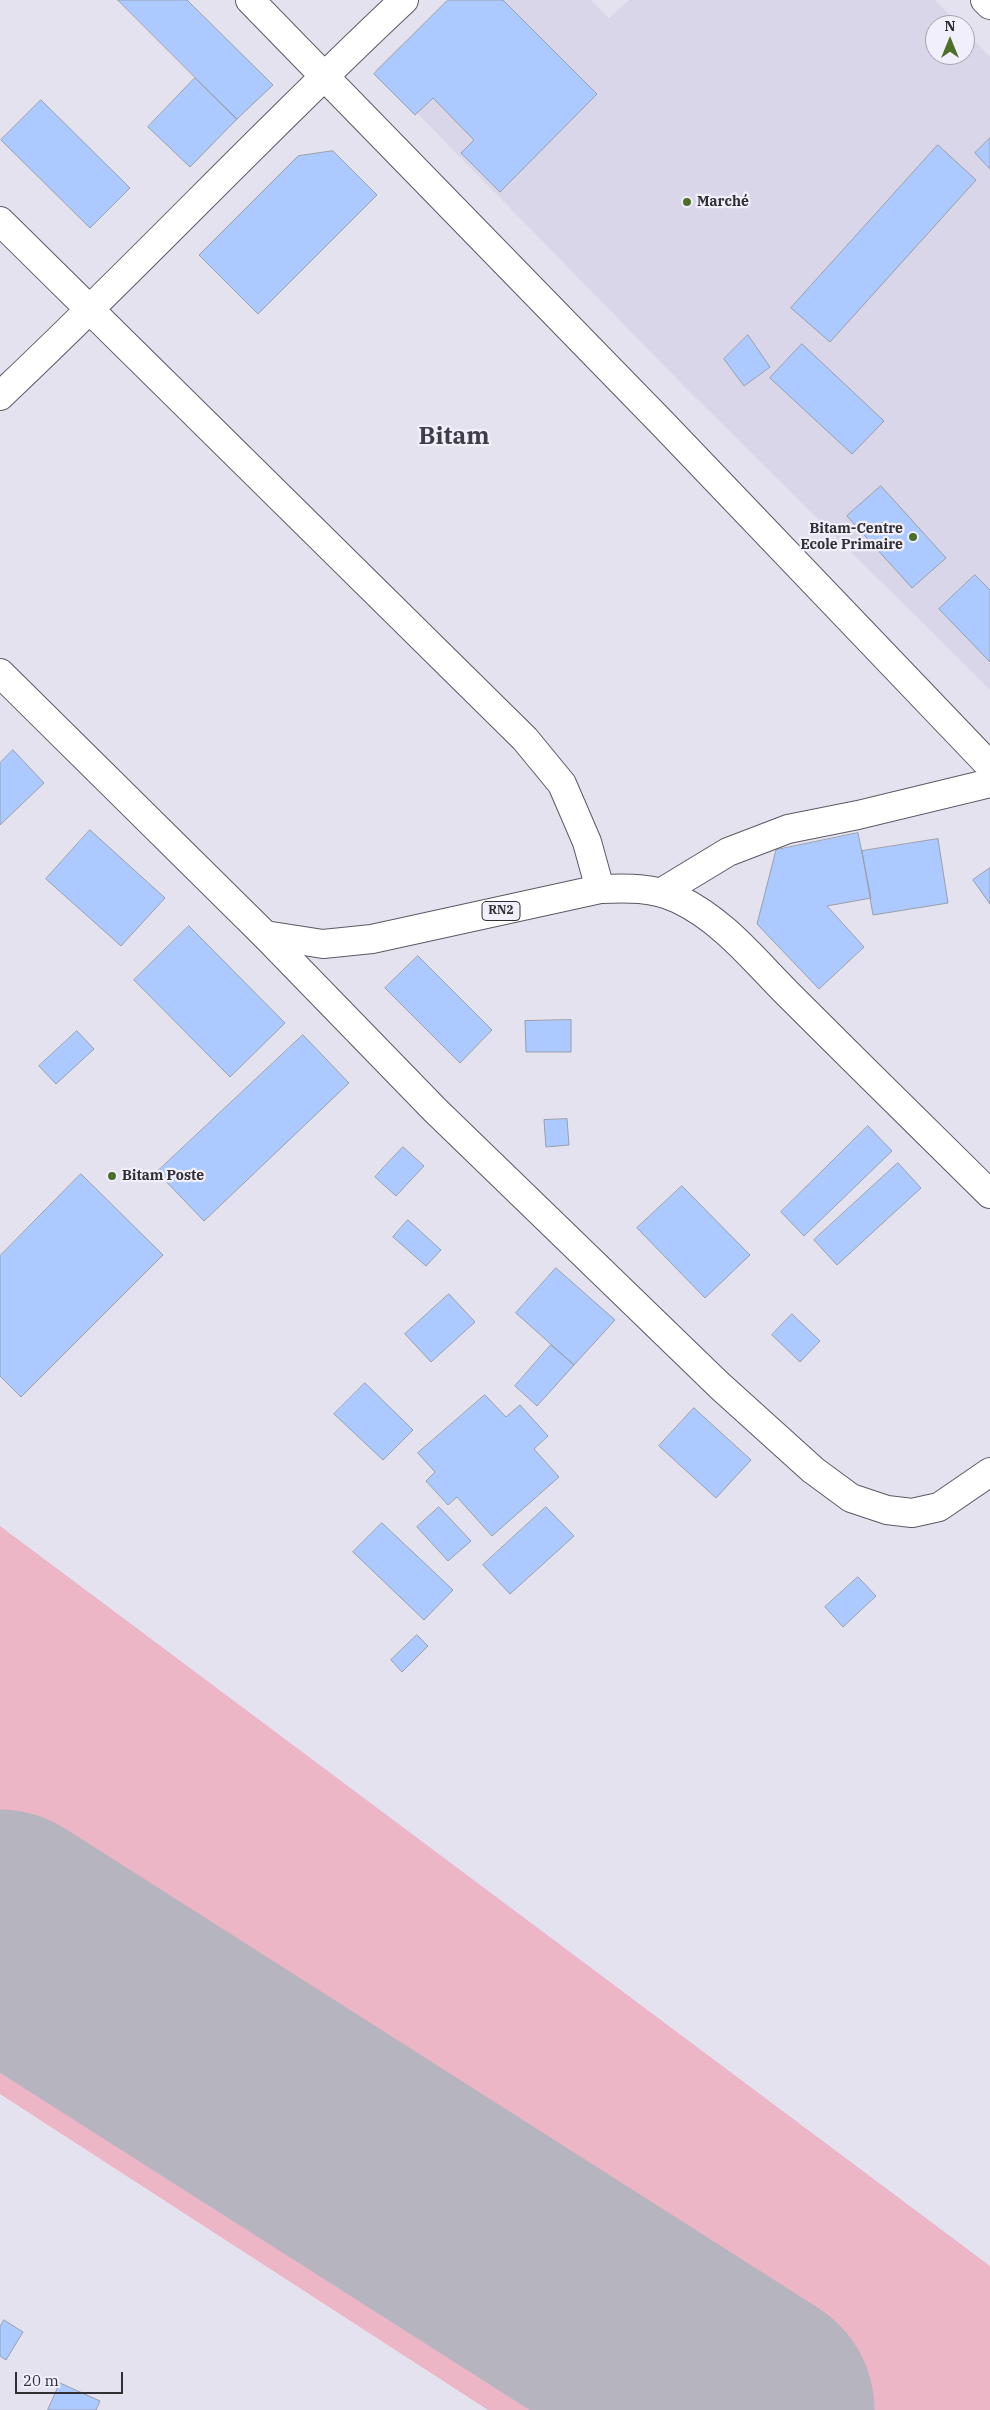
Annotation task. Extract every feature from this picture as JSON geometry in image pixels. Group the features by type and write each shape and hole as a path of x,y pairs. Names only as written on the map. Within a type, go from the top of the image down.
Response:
{"main road":[{"path":"250,0 649,409 990,766"},
{"path":"0,396 90,311 324,76 404,0"},
{"path":"985,0 990,5"},
{"path":"0,221 525,738 562,784 584,835 600,889"},
{"path":"0,673 265,935 435,1110 720,1386 813,1470 851,1498 887,1510 912,1513 939,1507 990,1472"},
{"path":"662,892 728,852 788,829 858,815 990,783"},
{"name":"RN2","path":"265,935 323,944 372,939 600,889 631,887 662,892 679,899 719,923 990,1194"}],"shaded area":[{"path":"448,0 591,0 609,18 629,0 935,0 949,15 925,15 925,65 975,65 975,41 990,57 990,690 682,384 375,70"},
{"path":"0,1526 990,2266 990,2410 488,2410 0,2094"}],"building":[{"path":"118,0 187,0 273,85 237,119"},
{"path":"448,0 503,0 597,94 500,192 461,153 474,140 433,98 415,115 374,74"},
{"path":"195,78 237,119 190,167 148,127"},
{"path":"41,100 130,188 90,228 1,140"},
{"path":"990,138 990,169 975,153"},
{"path":"938,145 976,180 830,342 791,308"},
{"path":"333,151 377,195 258,314 199,255 298,156"},
{"path":"748,335 770,367 744,386 724,359"},
{"path":"802,344 884,421 852,454 770,378"},
{"path":"881,486 946,558 912,588 847,516"},
{"path":"975,575 990,590 990,662 939,609"},
{"path":"13,750 44,783 0,825 0,763"},
{"path":"90,830 165,898 121,946 46,879"},
{"path":"858,833 871,898 827,906 864,947 819,989 757,924 776,850"},
{"path":"938,839 948,903 873,915 862,851"},
{"path":"990,868 990,904 973,880"},
{"path":"189,926 285,1023 230,1077 134,980"},
{"path":"418,956 492,1030 460,1063 385,988"},
{"path":"571,1020 571,1052 526,1052 525,1021"},
{"path":"77,1031 94,1049 56,1084 39,1066"},
{"path":"303,1035 349,1083 204,1221 157,1172"},
{"path":"567,1119 569,1145 546,1147 544,1120"},
{"path":"868,1126 892,1151 804,1236 781,1212"},
{"path":"403,1147 424,1166 396,1196 375,1177"},
{"path":"898,1163 921,1188 837,1265 814,1240"},
{"path":"81,1174 163,1255 21,1397 0,1376 0,1256"},
{"path":"682,1186 750,1255 705,1298 637,1228"},
{"path":"408,1220 441,1250 426,1266 393,1237"},
{"path":"556,1268 615,1320 574,1365 516,1313"},
{"path":"449,1294 475,1322 431,1362 405,1334"},
{"path":"792,1314 820,1341 800,1362 772,1335"},
{"path":"551,1345 574,1365 537,1406 515,1386"},
{"path":"365,1383 413,1430 383,1460 334,1414"},
{"path":"485,1395 506,1417 520,1405 548,1436 534,1449 559,1477 492,1536 457,1497 448,1505 426,1481 435,1472 418,1453"},
{"path":"694,1408 751,1460 716,1498 659,1446"},
{"path":"439,1507 471,1541 448,1561 417,1527"},
{"path":"546,1507 574,1536 510,1594 483,1565"},
{"path":"382,1523 453,1590 424,1620 353,1552"},
{"path":"858,1577 876,1596 843,1627 825,1607"},
{"path":"417,1635 428,1646 402,1672 391,1660"},
{"path":"4,2320 23,2332 6,2360 0,2356 0,2327"},
{"path":"60,2383 100,2401 96,2410 48,2410"}],"runway":[{"path":"0,1930 754,2410"}],"place":[{"name":"Marché","path":"687,202"},
{"name":"Bitam-Centre Ecole Primaire","path":"913,537"},
{"name":"Bitam Poste","path":"112,1176"}],"district":[{"name":"Bitam","path":"454,437"}]}
